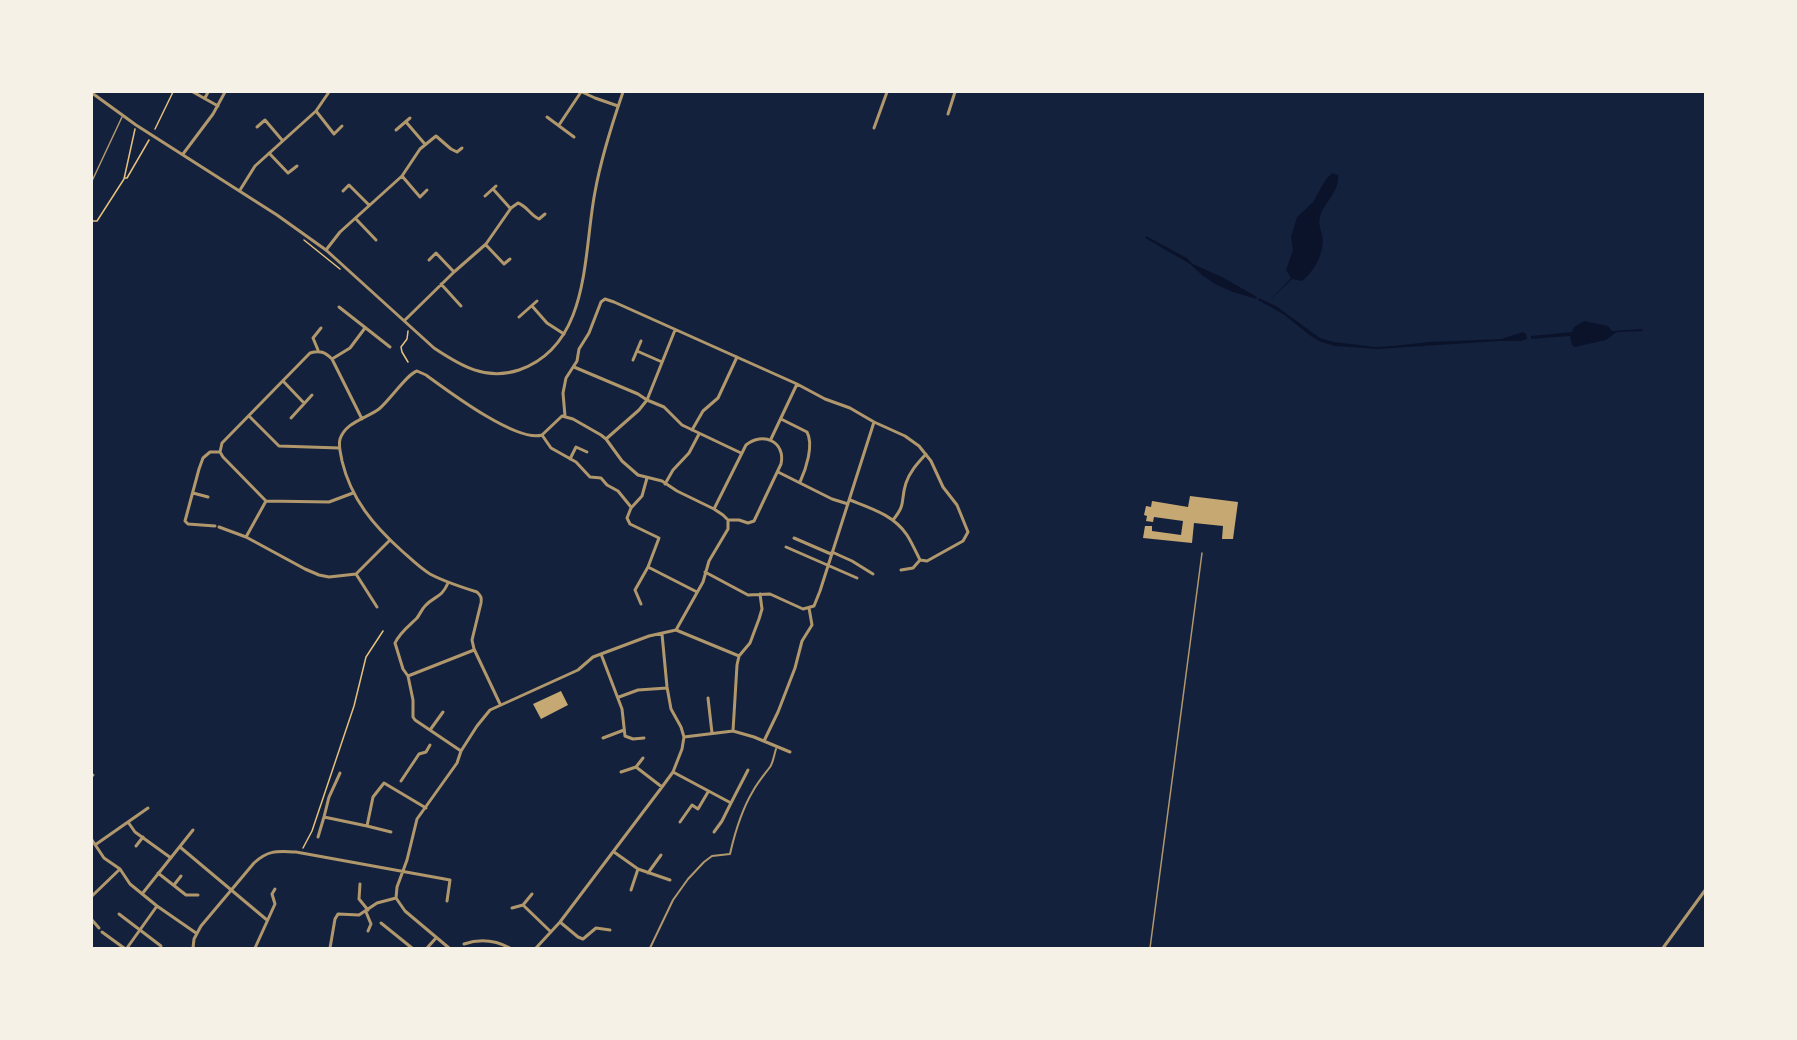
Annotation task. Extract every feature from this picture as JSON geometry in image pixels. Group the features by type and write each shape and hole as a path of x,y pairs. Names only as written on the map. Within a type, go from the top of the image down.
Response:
{"street":[{"path":"193,92 218,106"},
{"path":"206,98 208,92"},
{"path":"183,154 218,106 225,92"},
{"path":"240,190 255,166 316,111 329,92"},
{"path":"559,125 581,92 618,106"},
{"path":"92,93 122,116 240,190 326,250 435,348 461,366 492,374 529,366 547,354 564,334 584,277 596,183 623,92"},
{"path":"874,128 887,92"},
{"path":"948,114 955,92"},
{"path":"316,111 334,134 342,126"},
{"path":"547,117 574,136"},
{"path":"396,130 410,118"},
{"path":"257,127 265,120 282,140"},
{"path":"406,122 424,143"},
{"path":"326,250 340,232 402,176 424,143 436,136 457,152 462,148"},
{"path":"268,153 288,173 297,166"},
{"path":"402,176 420,197 427,190"},
{"path":"343,191 349,185 369,205"},
{"path":"485,196 495,188 511,208"},
{"path":"405,320 486,244 511,208 518,203 524,205 536,218 539,219 545,214"},
{"path":"356,219 376,240"},
{"path":"486,244 504,264 510,259"},
{"path":"429,260 436,253 454,272"},
{"path":"441,284 461,306"},
{"path":"566,416 564,389 567,375 589,333 601,302 605,300 614,302 856,411 874,422 905,435 919,446 927,454 943,487 957,506 968,532 963,541 927,561 921,560"},
{"path":"519,317 537,301"},
{"path":"532,306 547,323 564,334"},
{"path":"339,307 390,347"},
{"path":"332,359 350,348 365,327"},
{"path":"318,350 313,338 321,328"},
{"path":"606,439 647,400 675,330"},
{"path":"633,360 641,341"},
{"path":"353,493 329,502 266,501 220,452 222,443 310,353 318,350 326,353 332,359 362,419"},
{"path":"637,351 662,363"},
{"path":"692,429 703,411 718,398 737,357"},
{"path":"573,367 664,406 680,423 741,453"},
{"path":"500,704 472,640 482,598 477,592 448,583 421,567 372,522 353,493 345,472 339,448 340,438 347,426 378,409 411,373 417,371 488,418 534,437 542,435 562,416 573,418 606,439 631,470 647,478 658,480 723,515 728,520 739,520 746,523 752,522 778,472 783,459 778,446 771,440 762,438 753,439 746,445 714,510"},
{"path":"283,381 304,403"},
{"path":"771,440 797,384"},
{"path":"291,418 312,395"},
{"path":"249,416 279,446 339,448"},
{"path":"781,419 807,432 809,436 805,470 800,482"},
{"path":"705,572 748,595 770,594 804,609 814,606 818,600 874,422"},
{"path":"665,484 673,470 689,453 699,433"},
{"path":"542,435 551,448 576,462 590,477 601,478 607,485 618,491 631,508"},
{"path":"570,459 576,447 587,452"},
{"path":"220,452 210,452 203,458 185,521 188,524 217,527 246,537 319,575 329,577 356,574 390,540"},
{"path":"893,520 902,508 905,485 910,474 927,454"},
{"path":"778,472 832,499 880,512 893,520 906,533 921,560"},
{"path":"641,604 635,590 648,567 659,538 630,524 627,518 631,508 642,496 647,478"},
{"path":"193,493 208,497"},
{"path":"246,537 266,501"},
{"path":"676,630 688,605 698,592 709,561 728,529 728,520"},
{"path":"794,538 852,561 873,574"},
{"path":"786,547 857,578"},
{"path":"902,570 912,568 921,560"},
{"path":"648,567 698,592"},
{"path":"356,574 377,607"},
{"path":"448,583 442,595 425,605 395,643 403,669 408,676 413,700 413,717 461,751"},
{"path":"733,731 735,675 740,656 750,643 759,619 762,609 760,594"},
{"path":"764,741 795,668 802,641 812,625 809,608"},
{"path":"449,948 405,911 396,898 398,882 410,849 415,825 457,763 461,751 490,710 578,670 593,657 662,633 676,630 740,656"},
{"path":"536,948 560,922 662,787 673,771 682,749 684,737 671,709 667,687 662,633"},
{"path":"408,676 474,649"},
{"path":"602,654 619,697 625,736 633,739 644,738"},
{"path":"619,697 638,690 667,687"},
{"path":"708,698 712,733"},
{"path":"430,730 443,712"},
{"path":"603,738 624,730"},
{"path":"684,737 733,731 790,752"},
{"path":"401,781 419,754 426,752 430,745"},
{"path":"650,948 666,913 688,879 712,856 730,854 742,814 763,774 771,766 776,749"},
{"path":"621,772 636,767 643,758"},
{"path":"636,767 662,787"},
{"path":"714,832 748,770"},
{"path":"673,771 731,803"},
{"path":"318,837 329,797 340,773"},
{"path":"367,826 373,797 382,784 387,783 426,808"},
{"path":"395,789 398,785"},
{"path":"680,822 692,805 698,809 708,792"},
{"path":"95,845 148,808"},
{"path":"324,817 391,832"},
{"path":"128,822 135,832 171,858"},
{"path":"142,894 193,830"},
{"path":"136,846 143,837"},
{"path":"92,840 104,858 120,869 130,884 196,933"},
{"path":"180,847 267,920"},
{"path":"613,851 638,869 670,880"},
{"path":"193,948 196,933 254,863 263,855 273,852 296,852 450,880 447,901"},
{"path":"648,873 661,855"},
{"path":"92,896 120,869"},
{"path":"631,890 638,869"},
{"path":"159,873 186,895 198,895"},
{"path":"174,885 181,876"},
{"path":"360,884 359,899 367,911 371,924 368,931"},
{"path":"255,948 275,904 272,894 275,889"},
{"path":"1663,948 1706,889"},
{"path":"512,908 523,905 532,894"},
{"path":"330,948 336,916 340,913 358,915 380,902 396,898"},
{"path":"523,905 551,932"},
{"path":"102,932 127,948 157,906"},
{"path":"119,914 161,946"},
{"path":"92,920 99,928"},
{"path":"560,922 583,939 596,928 610,930"},
{"path":"381,923 412,948"},
{"path":"427,948 436,938"},
{"path":"464,944 474,940 487,940 510,948"}],"lane":[{"path":"92,181 122,116"},
{"path":"1150,948 1202,553"}],"path":[{"path":"155,129 172,93"},
{"path":"92,221 97,221 124,178 135,129"},
{"path":"124,178 127,178 149,140"},
{"path":"298,236 342,271"},
{"path":"406,327 407,339 401,347 408,362"},
{"path":"303,849 312,831 351,716 366,657 383,631"}],"water":[{"path":"1332,173 1338,175 1338,181 1320,217 1319,224 1323,241 1318,261 1302,281 1292,279 1269,301 1291,278 1286,270 1293,250 1291,237 1297,217 1313,202"},
{"path":"1146,236 1187,258 1193,264 1224,278 1257,297 1256,299 1217,285 1190,264 1145,238"},
{"path":"1259,298 1276,306 1320,338 1334,342 1375,347 1501,339 1523,332 1527,339 1378,349 1335,346 1312,337 1283,314 1258,300"},
{"path":"1584,321 1608,326 1612,331 1642,329 1643,331 1617,332 1606,340 1575,347 1572,345 1570,336 1531,339 1531,336 1572,332 1574,327"}],"building":[{"path":"1190,496 1238,502 1233,539 1222,539 1223,526 1194,523 1192,543 1143,538 1145,526 1152,526 1152,531 1181,535 1183,521 1154,517 1153,522 1146,521 1147,516 1144,515 1146,506 1151,507 1152,501 1188,507"},
{"path":"561,691 568,705 541,719 533,704"}]}
